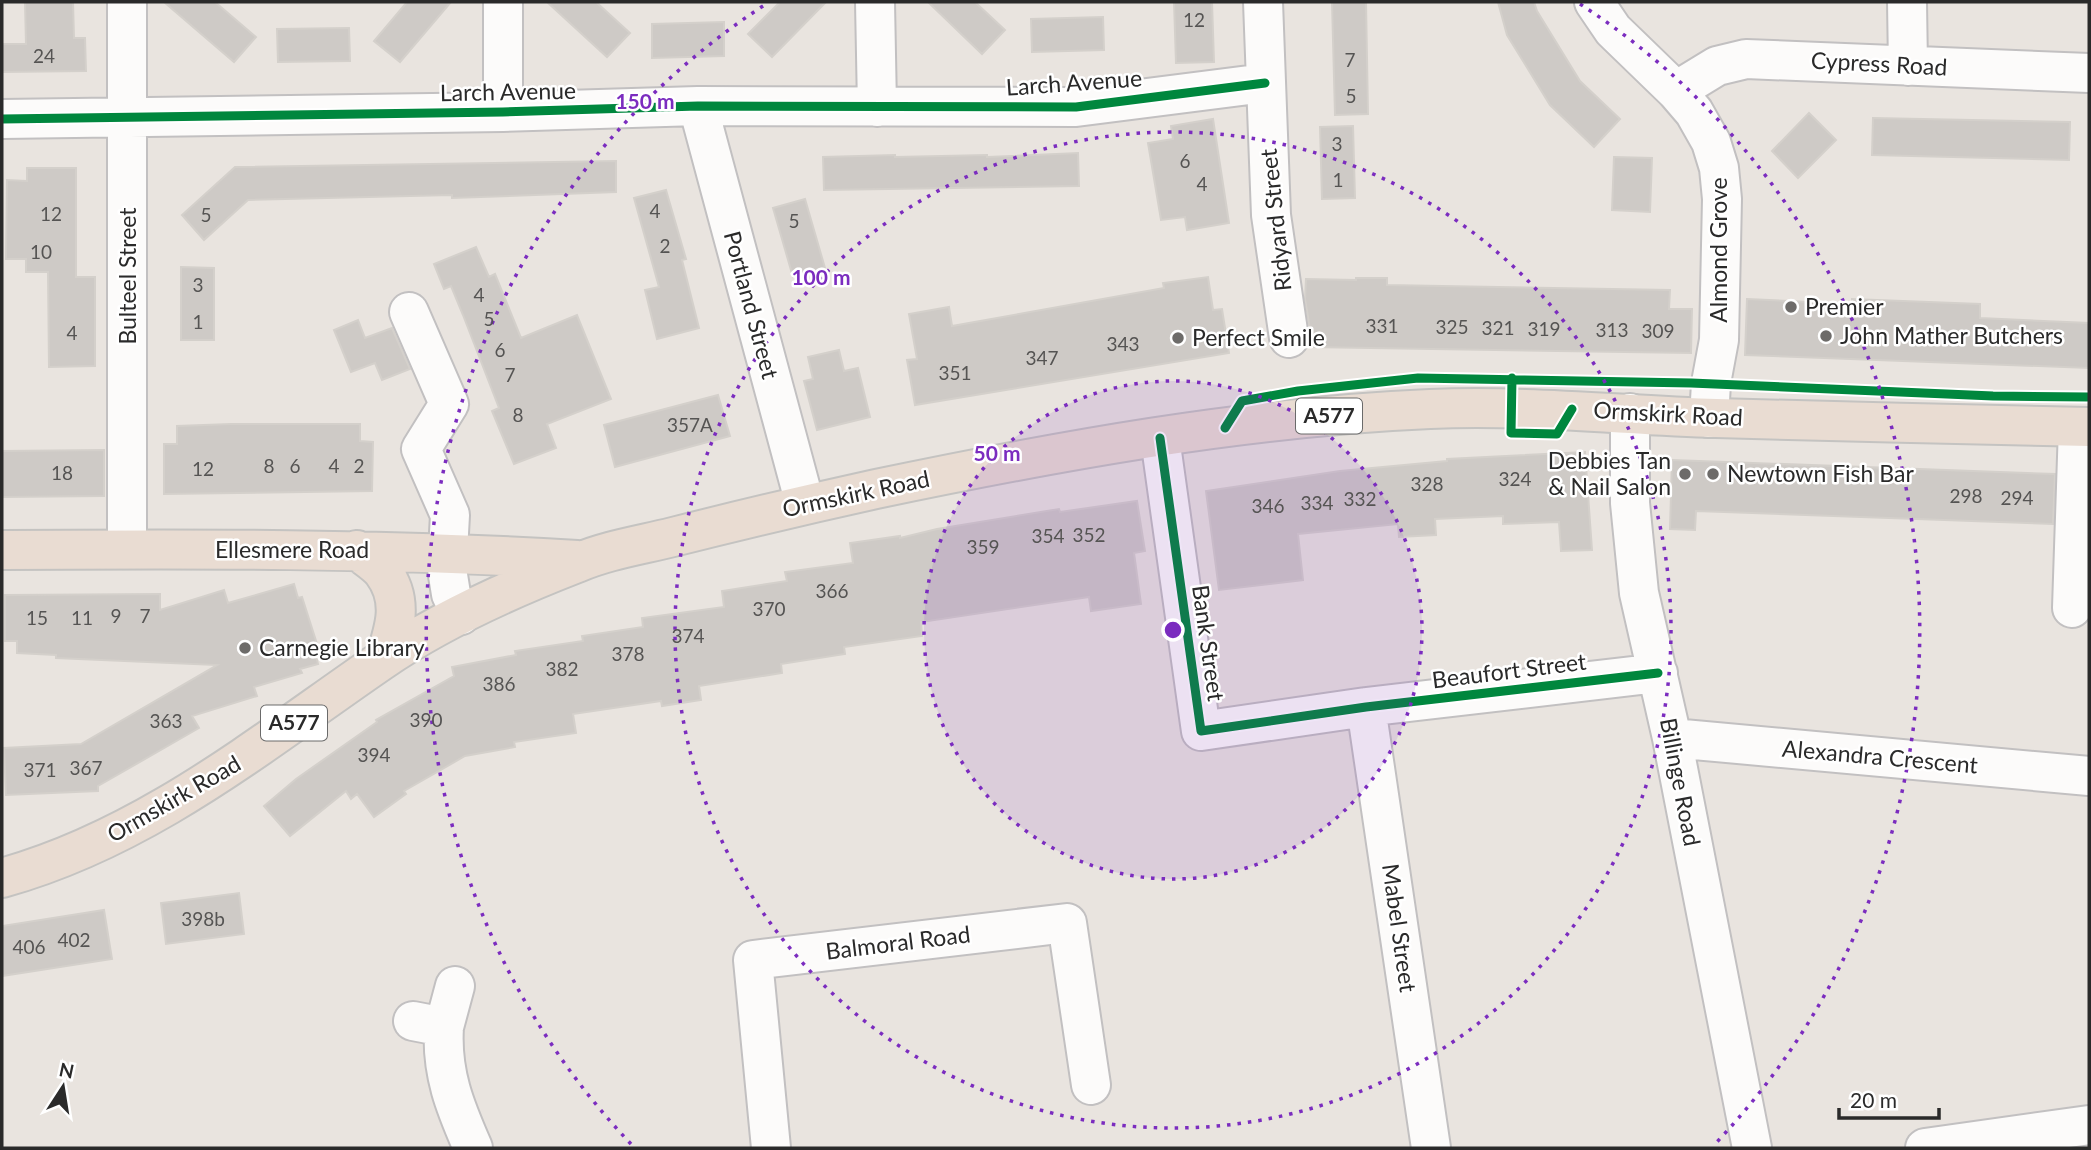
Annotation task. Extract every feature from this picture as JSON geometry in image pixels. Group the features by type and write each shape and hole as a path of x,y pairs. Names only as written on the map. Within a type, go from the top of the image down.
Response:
{"highway":[{"name":"Ormskirk Road","path":"2,878 73,854 177,802 238,763 385,658 461,615 583,560 805,504 979,468 1160,438 1347,414 1430,409 1536,408 1709,418 2084,427"},
{"name":"Ellesmere Road","path":"2,550 357,550 583,560"},
{"path":"357,550 383,572 395,598 396,625 385,658"}],"street":[{"name":"Bulteel Street","path":"127,2 127,549"},
{"path":"503,2 503,112"},
{"path":"876,2 877,107"},
{"name":"Ridyard Street","path":"1263,2 1272,228 1289,338"},
{"name":"Almond Grove","path":"1594,2 1613,30 1676,91 1700,122 1711,142 1719,167 1722,199 1719,340 1711,383 1709,418"},
{"path":"1907,2 1908,66"},
{"name":"Cypress Road","path":"1676,91 1717,66 1746,59 2089,73"},
{"name":"Larch Avenue","path":"2,119 503,112 698,106 1076,107 1265,83"},
{"name":"Portland Street","path":"698,106 805,504"},
{"path":"409,312 449,404 421,449 450,516 447,569 451,594 461,615"},
{"name":"Billinge Road","path":"1630,413 1630,503 1639,593 1672,738 1752,1148"},
{"path":"2072,608 2084,427"},
{"name":"Bank Street","path":"1160,438 1201,731 1366,707"},
{"name":"Beaufort Street","path":"1366,707 1658,673"},
{"name":"Mabel Street","path":"1366,707 1432,1148"},
{"name":"Alexandra Crescent","path":"1672,738 2089,776"},
{"name":"Balmoral Road","path":"771,1148 753,960 1067,923 1091,1085"},
{"path":"455,986 429,1024 442,1052 452,1100 472,1148"},
{"path":"1924,1148 2089,1125"}],"building":[{"path":"25,2 73,2 74,38 85,38 86,71 2,72 2,44 26,44"},
{"path":"164,2 215,2 256,37 234,62"},
{"path":"407,2 451,2 400,62 374,41"},
{"path":"547,2 596,2 630,33 607,57"},
{"path":"780,2 826,2 772,57 748,34"},
{"path":"928,2 975,2 1005,30 982,54"},
{"path":"1174,2 1212,2 1214,62 1176,63"},
{"path":"1332,2 1366,2 1368,114 1335,115"},
{"path":"1498,2 1534,2 1580,81 1620,119 1594,147 1550,105 1507,35"},
{"path":"1103,17 1104,50 1032,52 1031,19"},
{"path":"724,22 724,56 652,58 652,24"},
{"path":"349,28 350,61 278,62 277,29"},
{"path":"1809,113 1836,140 1798,178 1772,151"},
{"path":"1873,118 2070,122 2069,160 1872,155"},
{"path":"1213,119 1229,223 1187,230 1185,217 1161,220 1148,143 1173,139 1171,126"},
{"path":"1353,126 1355,198 1322,199 1320,127"},
{"path":"1078,153 1079,186 824,190 823,157 987,157"},
{"path":"1614,157 1652,158 1650,212 1612,210"},
{"path":"616,161 616,192 452,198 452,195 248,200 204,240 182,215 235,167"},
{"path":"27,168 76,168 76,277 95,277 95,366 49,367 48,272 26,272 26,259 6,259 7,180 27,181"},
{"path":"666,190 686,259 682,260 699,328 657,339 645,290 659,287 634,198"},
{"path":"805,199 825,268 793,277 773,208"},
{"path":"476,247 489,277 495,274 521,338 577,315 611,399 547,424 556,448 514,464 492,411 499,408 463,315 451,286 444,289 434,264"},
{"path":"181,267 214,268 214,340 181,340"},
{"path":"1208,277 1213,310 1222,309 1229,353 915,405 907,360 917,359 909,314 949,307 952,326 1164,288 1163,283"},
{"path":"1387,278 1387,285 1670,290 1669,309 1692,309 1691,353 1309,347 1311,335 1305,299 1306,279"},
{"path":"1747,299 1852,304 1852,299 1980,304 1980,318 2089,323 2089,368 1745,355"},
{"path":"358,320 365,338 392,328 410,369 382,380 375,363 351,372 334,330"},
{"path":"839,350 844,371 858,368 870,417 817,430 804,381 813,379 808,357"},
{"path":"718,395 730,436 615,467 604,425"},
{"path":"360,424 360,441 373,442 372,491 164,494 164,444 177,444 177,426"},
{"path":"104,450 104,496 2,497 2,451"},
{"path":"1585,452 1592,550 1561,551 1559,522 1503,524 1503,516 1435,519 1436,535 1399,537 1398,524 1298,534 1303,580 1219,590 1206,491 1340,471 1447,459"},
{"path":"1672,460 2055,474 2053,524 1696,511 1695,530 1670,529"},
{"path":"1137,501 1145,551 1134,553 1141,604 1091,611 1089,597 921,622 922,636 844,647 845,654 781,664 782,673 699,686 701,700 662,706 661,701 573,714 576,733 514,742 515,747 465,756 404,791 406,794 374,817 357,794 351,799 346,791 290,836 264,806 296,779 377,722 376,720 454,676 452,667 516,655 515,651 583,641 582,636 643,627 642,618 724,607 722,591 787,581 785,572 853,563 850,543 900,538 937,529 1059,509 1060,512"},
{"path":"294,584 298,598 302,597 318,647 314,648 318,664 300,669 302,673 254,687 257,696 192,716 199,728 98,786 98,791 6,795 4,748 81,744 217,665 56,658 56,655 17,653 17,641 5,641 5,595 160,594 160,610 224,590 228,603"},
{"path":"239,893 244,934 166,944 161,903"},
{"path":"104,910 112,959 2,976 2,926"}],"cycle path":[{"path":"2,119 503,112 698,106 1076,107 1265,83"},
{"path":"1225,428 1242,401 1298,391 1418,378 1691,383 1993,396 2089,397"},
{"path":"1512,378 1511,433 1557,434 1572,409"},
{"path":"1160,438 1201,731 1366,707 1658,673"}],"place":[{"name":"Premier","path":"1791,307"},
{"name":"John Mather Butchers","path":"1826,336"},
{"name":"Perfect Smile","path":"1178,338"},
{"name":"Debbies Tan & Nail Salon","path":"1685,474"},
{"name":"Newtown Fish Bar","path":"1713,474"},
{"name":"Carnegie Library","path":"245,648"}]}
